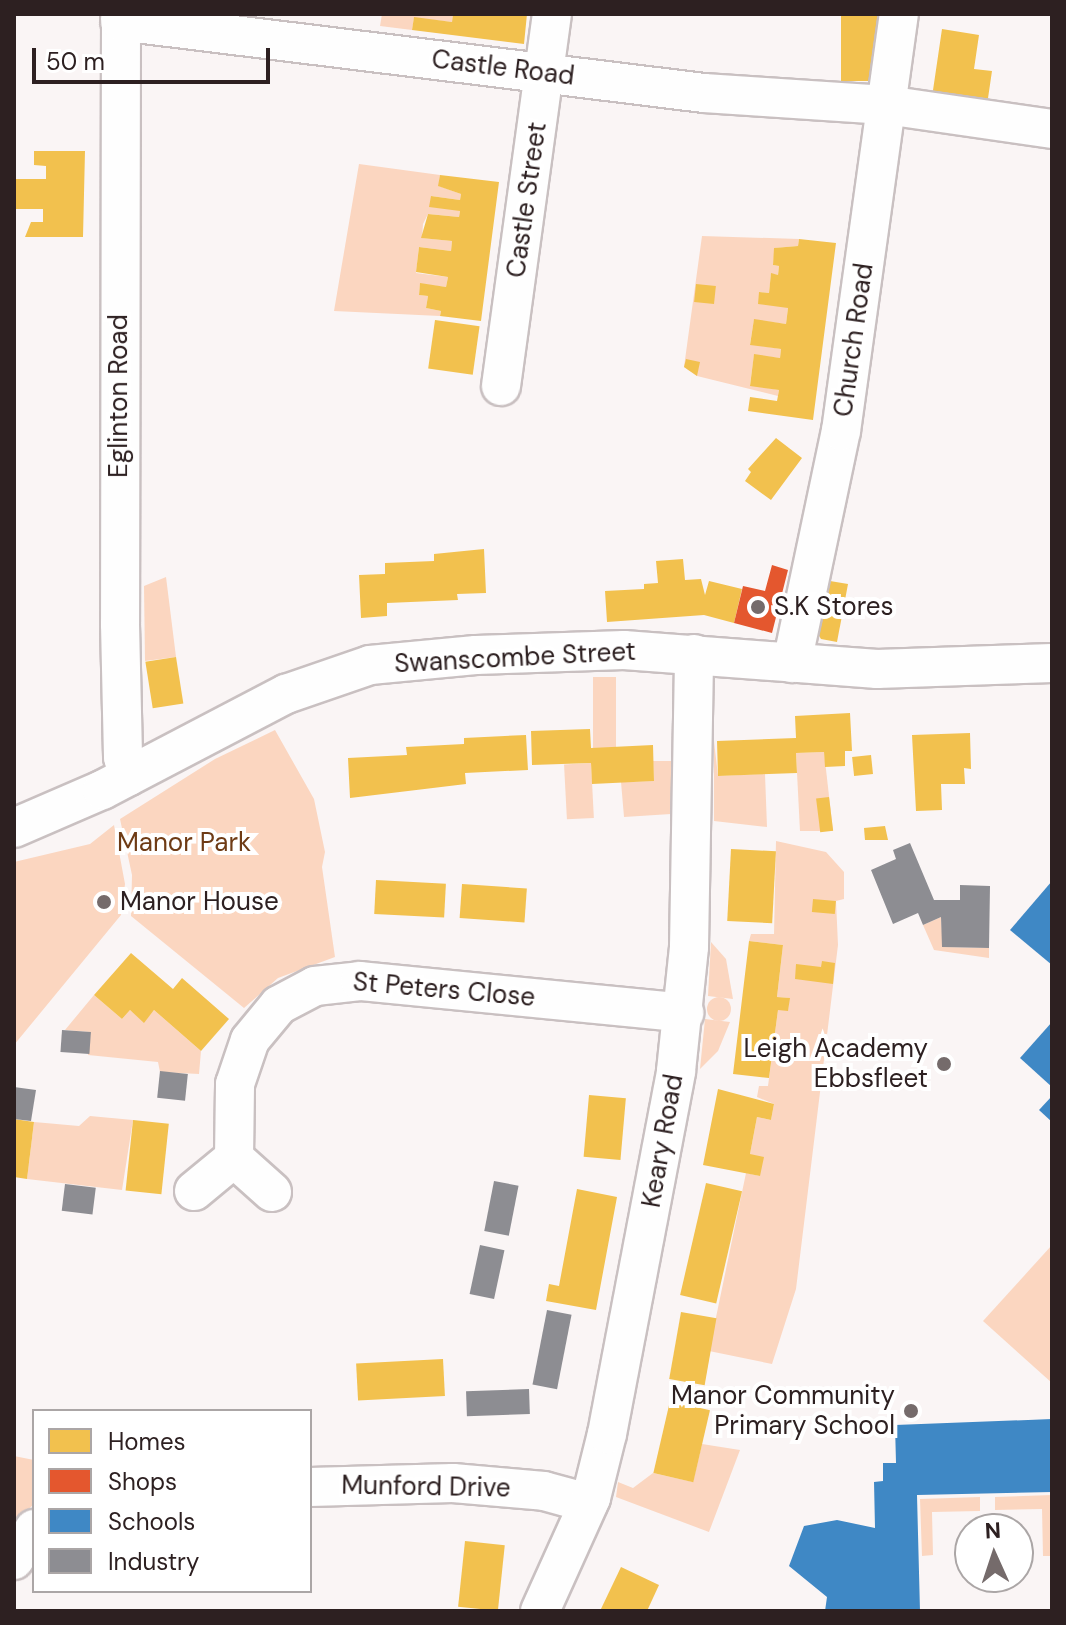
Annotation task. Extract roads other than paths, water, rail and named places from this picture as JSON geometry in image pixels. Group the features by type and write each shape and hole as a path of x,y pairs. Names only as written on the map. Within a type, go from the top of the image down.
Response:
{"street":[{"name":"Castle Street","path":"501,386 552,14"},
{"name":"Church Road","path":"792,663 841,431 899,14"},
{"name":"Castle Road","path":"120,18 704,93 886,105 1052,129"},
{"name":"Eglinton Road","path":"120,18 120,593 122,746 128,776"},
{"name":"Swanscombe Street","path":"14,828 128,776 286,694 370,665 564,652 694,654 913,669 1052,663"},
{"name":"Keary Road","path":"540,1611 588,1503 634,1299 684,1013 694,654"},
{"name":"St Peters Close","path":"234,1158 235,1084 250,1040 279,1005 315,986 360,981 684,1013"},
{"path":"194,1191 234,1158 272,1192"},
{"name":"Munford Drive","path":"312,1487 453,1483 544,1491 588,1503"},
{"path":"14,1560 32,1532"}],"place":[{"name":"S.K Stores","path":"758,607"},
{"name":"Manor House","path":"104,902"},
{"name":"Leigh Academy Ebbsfleet","path":"944,1064"},
{"name":"Manor Community Primary School","path":"911,1411"}],"park label":[{"name":"Manor Park","path":"184,843"}]}
